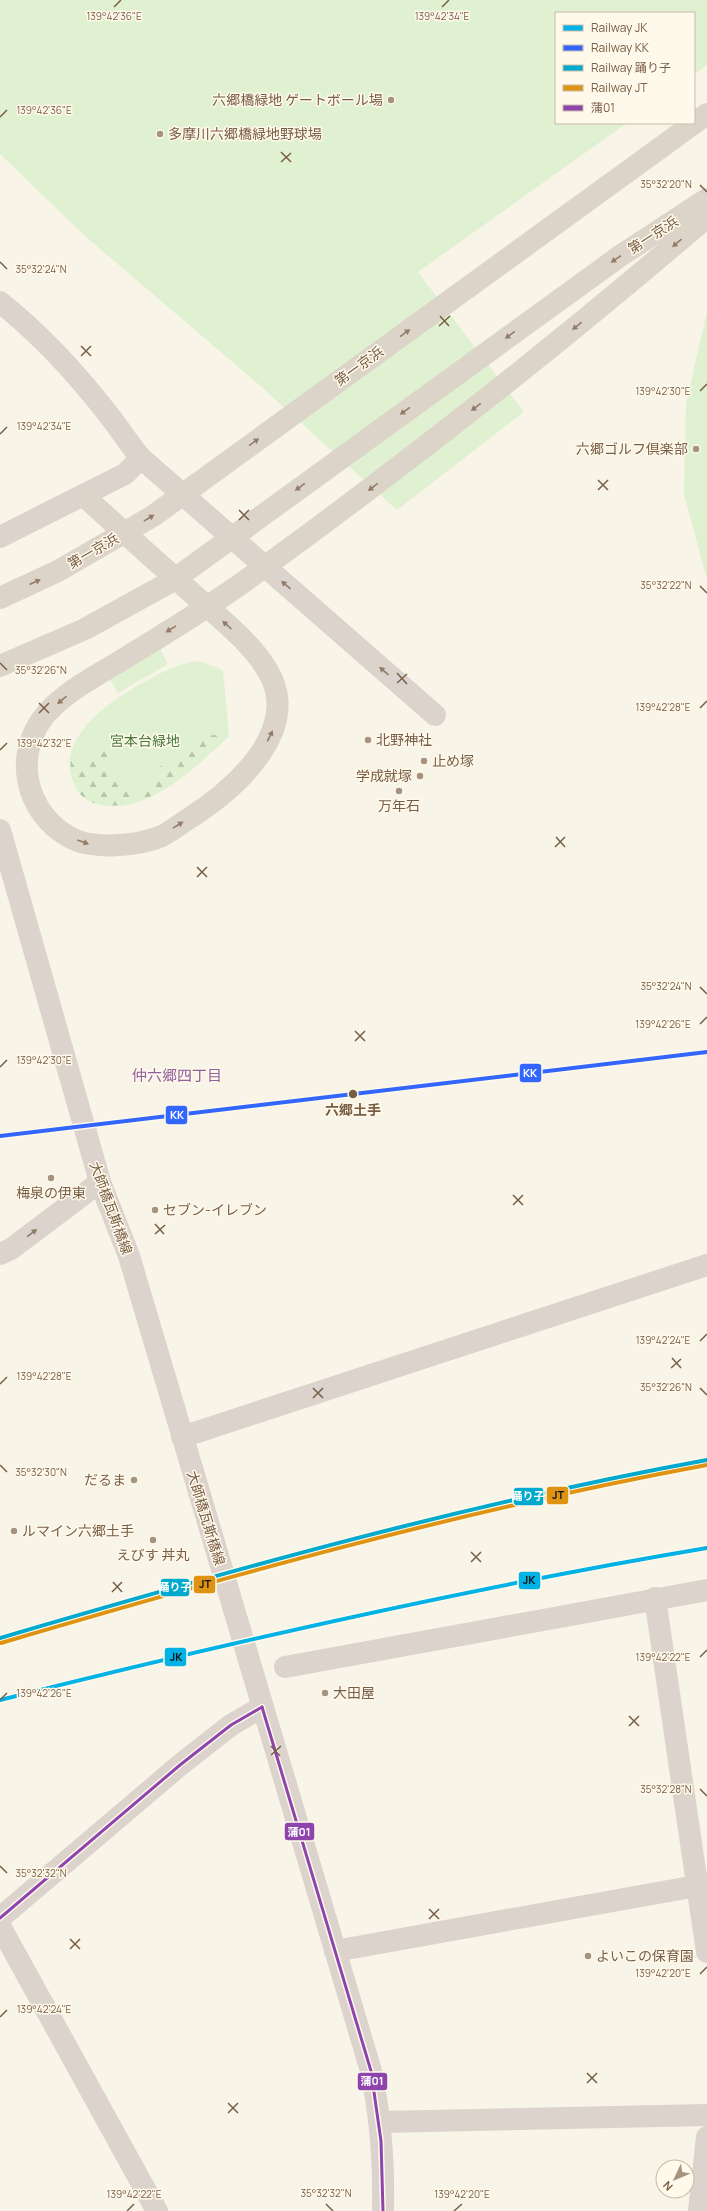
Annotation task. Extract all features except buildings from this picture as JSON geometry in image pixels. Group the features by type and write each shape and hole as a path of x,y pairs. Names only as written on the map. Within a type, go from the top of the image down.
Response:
{"highway":[{"name":"第一京浜","path":"695,123 707,114"},
{"name":"第一京浜","path":"0,598 58,571 153,516 693,124"},
{"name":"第一京浜","path":"0,666 85,629 172,581 620,256 707,199"},
{"path":"84,496 240,637 264,666 272,679 277,698 277,718 270,736 254,765 207,808 162,836 128,843 90,845 70,838 50,822 38,808 30,791 26,768 28,750 35,732 46,714 73,690 228,593 323,525 550,348 707,217"}],"street":[{"path":"0,302 24,321 108,413 141,458 435,715"},
{"path":"0,537 125,474 141,458"},
{"name":"大師橋瓦斯橋線","path":"0,830 100,1182 129,1256 371,2071 380,2122 384,2166 383,2211"},
{"path":"0,1254 11,1249 100,1182"},
{"path":"182,1437 707,1265"},
{"path":"285,1667 655,1598 707,1590"},
{"path":"655,1598 702,1885 707,1952"},
{"path":"0,1918 180,1765 232,1725 262,1707"},
{"path":"335,1951 702,1885"},
{"path":"0,1926 157,2211"},
{"path":"380,2122 707,2115"},
{"path":"699,2211 707,2138"}],"green space":[{"path":"0,0 707,0 707,65 695,74 695,12 555,12 555,124 626,124 418,272 524,412 397,510 257,383 86,237 0,154"},
{"name":"六郷ゴルフ倶楽部","path":"707,311 707,580 684,494 686,404"},
{"path":"160,649 168,664 118,693 109,678"},
{"name":"宮本台緑地","path":"199,661 223,670 229,736 193,769 151,797 136,803 121,806 106,806 93,802 83,796 71,776 70,763 72,750 78,737 89,722 124,694 164,671 190,662"},
{"path":"212,735 229,736 171,785 162,791 140,800 115,806 92,803 79,793 74,783 71,771 70,755 78,759 91,760 98,751 106,748 115,758 111,770 111,779 125,787 137,789 149,785 162,776 159,768 167,760"}],"rail line":[{"name":"KK","path":"0,1136 707,1052"},
{"name":"踊り子","path":"0,1638 263,1563 439,1517 617,1477 707,1460"},
{"name":"JT","path":"1,1643 176,1592 440,1522 618,1482 707,1465"},
{"name":"JK","path":"0,1700 176,1657 440,1598 529,1580 707,1548"}],"transit line":[{"name":"蒲01","path":"262,1707 371,2071 381,2141 383,2211"},
{"name":"蒲01","path":"0,1918 180,1765 231,1725 262,1707"}],"place":[{"name":"六郷橋緑地 ゲートボール場","path":"391,100"},
{"name":"多摩川六郷橋緑地野球場","path":"160,134"},
{"name":"六郷ゴルフ倶楽部","path":"696,449"},
{"name":"北野神社","path":"368,740"},
{"name":"止め塚","path":"424,761"},
{"name":"学成就塚","path":"420,776"},
{"name":"万年石","path":"399,791"},
{"name":"六郷土手","path":"353,1094"},
{"name":"梅泉の伊東","path":"51,1178"},
{"name":"セブン-イレブン","path":"155,1210"},
{"name":"だるま","path":"134,1480"},
{"name":"ルマイン六郷土手","path":"14,1531"},
{"name":"えびす 丼丸","path":"153,1540"},
{"name":"大田屋","path":"325,1693"},
{"name":"よいこの保育園","path":"588,1956"}],"district":[{"name":"仲六郷四丁目","path":"177,1076"}]}
